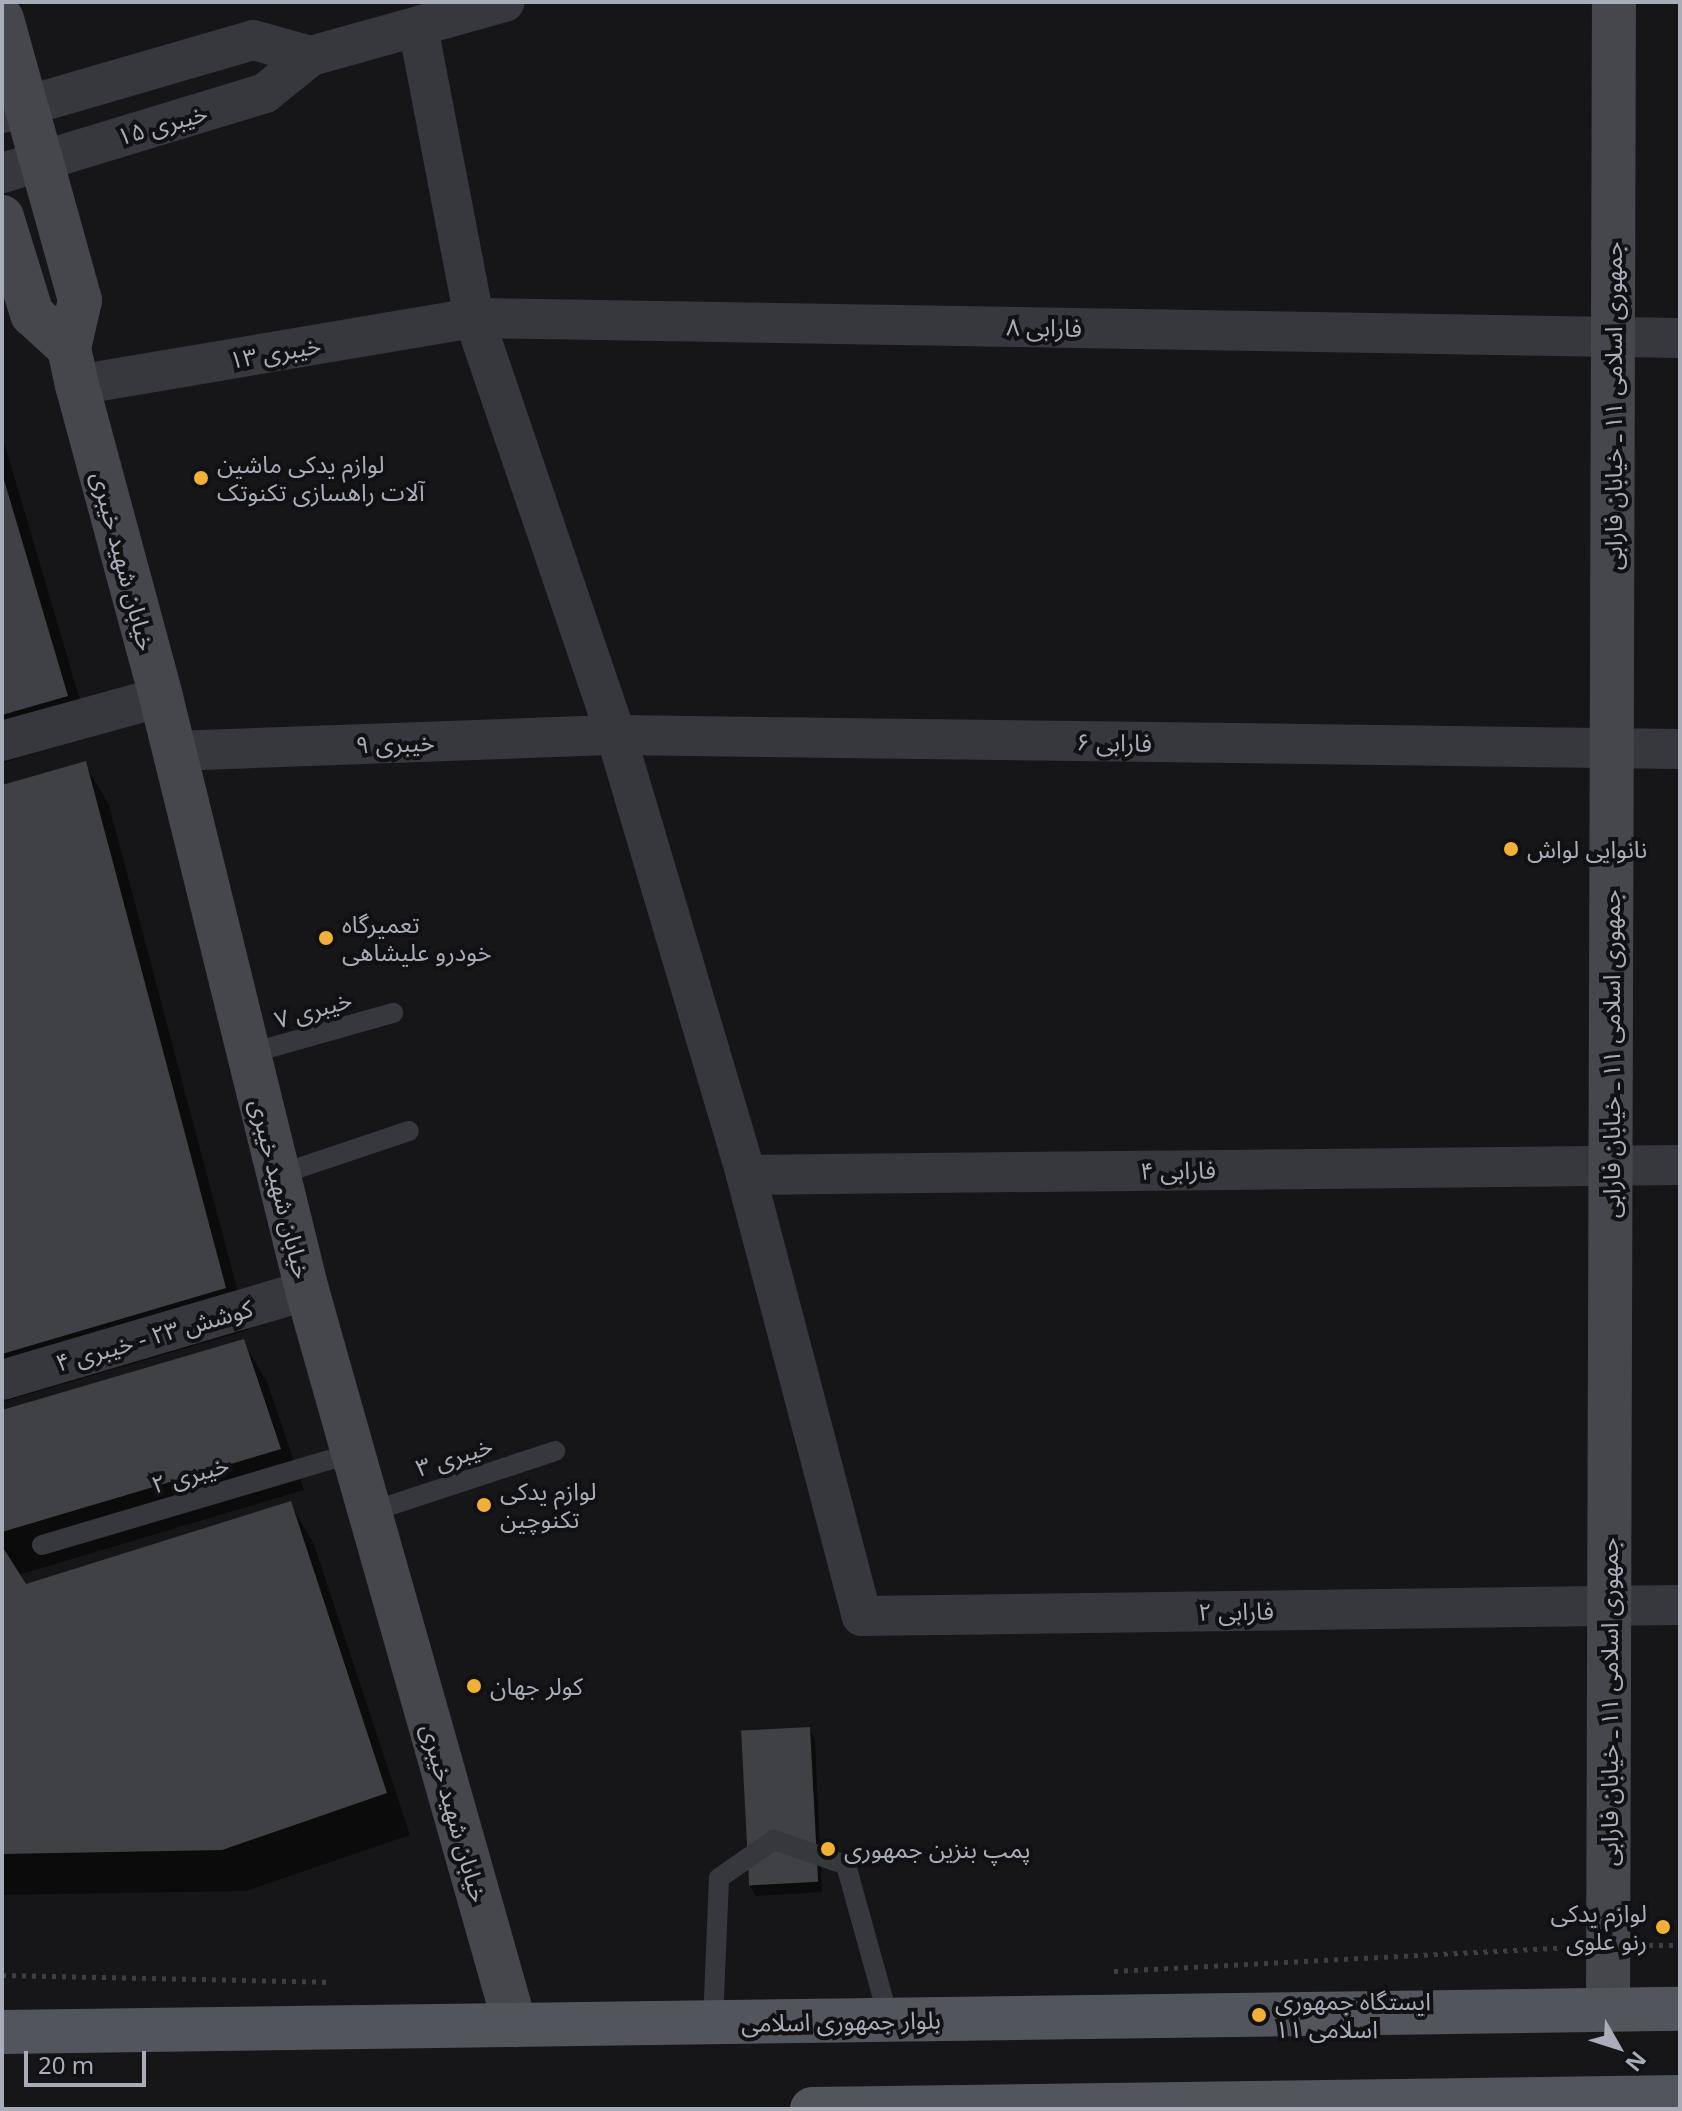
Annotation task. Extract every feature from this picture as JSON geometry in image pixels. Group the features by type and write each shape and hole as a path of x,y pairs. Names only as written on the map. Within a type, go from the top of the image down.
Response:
{"main road":[{"name":"بلوار جمهوری اسلامی","path":"10,2028 515,2025 1680,2009"},
{"path":"812,2109 1604,2104 1680,2097"}],"street":[{"name":"خیبری ۱۵","path":"22,166 265,93 311,56 505,2"},
{"name":"جمهوری اسلامی ۱۱ ـ خیابان فارابی","path":"1608,2010 1614,2"},
{"name":"خیابان شهید خیبری","path":"2,19 22,166 80,300 73,366 161,697 307,1290 515,2025"},
{"path":"418,27 474,318 616,735 746,1175"},
{"path":"14,109 253,40 311,56"},
{"path":"2,217 32,314 73,366"},
{"name":"فارابی ۸","path":"474,318 1680,338"},
{"name":"خیبری ۱۳","path":"73,366 474,318"},
{"path":"2,741 161,697"},
{"name":"فارابی ۶","path":"616,735 1680,749"},
{"name":"خیبری ۹","path":"174,751 616,735"},
{"name":"فارابی ۴","path":"746,1175 1680,1165"},
{"name":"فارابی ۲","path":"746,1175 862,1616 1680,1605"},
{"name":"کوشش ۲۳ - خیبری ۴","path":"2,1380 307,1290"}],"lane":[{"name":"خیبری ۷","path":"247,1054 393,1013"},
{"path":"278,1175 409,1131"},
{"name":"خیبری ۳","path":"370,1512 555,1451"},
{"name":"خیبری ۲","path":"42,1545 353,1453"},
{"path":"713,2022 719,1878 774,1840 846,1865 889,2020"}],"building":[{"path":"2,473 68,696 2,715"},
{"path":"86,761 226,1288 2,1354 2,785"},
{"path":"244,1339 281,1449 2,1532 2,1410"},
{"path":"291,1501 387,1793 222,1850 2,1854 2,1546 26,1584"},
{"path":"810,1727 818,1882 749,1885 741,1731"}],"place":[{"name":"لوازم یدکی ماشین آلات راهسازی تکنوتک","path":"201,478"},
{"name":"نانوایی لواش","path":"1511,849"},
{"name":"تعمیرگاه خودرو علیشاهی","path":"326,938"},
{"name":"لوازم یدکی تکنوچین","path":"484,1505"},
{"name":"کولر جهان","path":"474,1686"},
{"name":"پمپ بنزین جمهوری","path":"828,1849"},
{"name":"لوازم یدکی رنو علوی","path":"1663,1927"},
{"name":"ایستگاه جمهوری اسلامی ۱۱","path":"1259,2015"}]}
